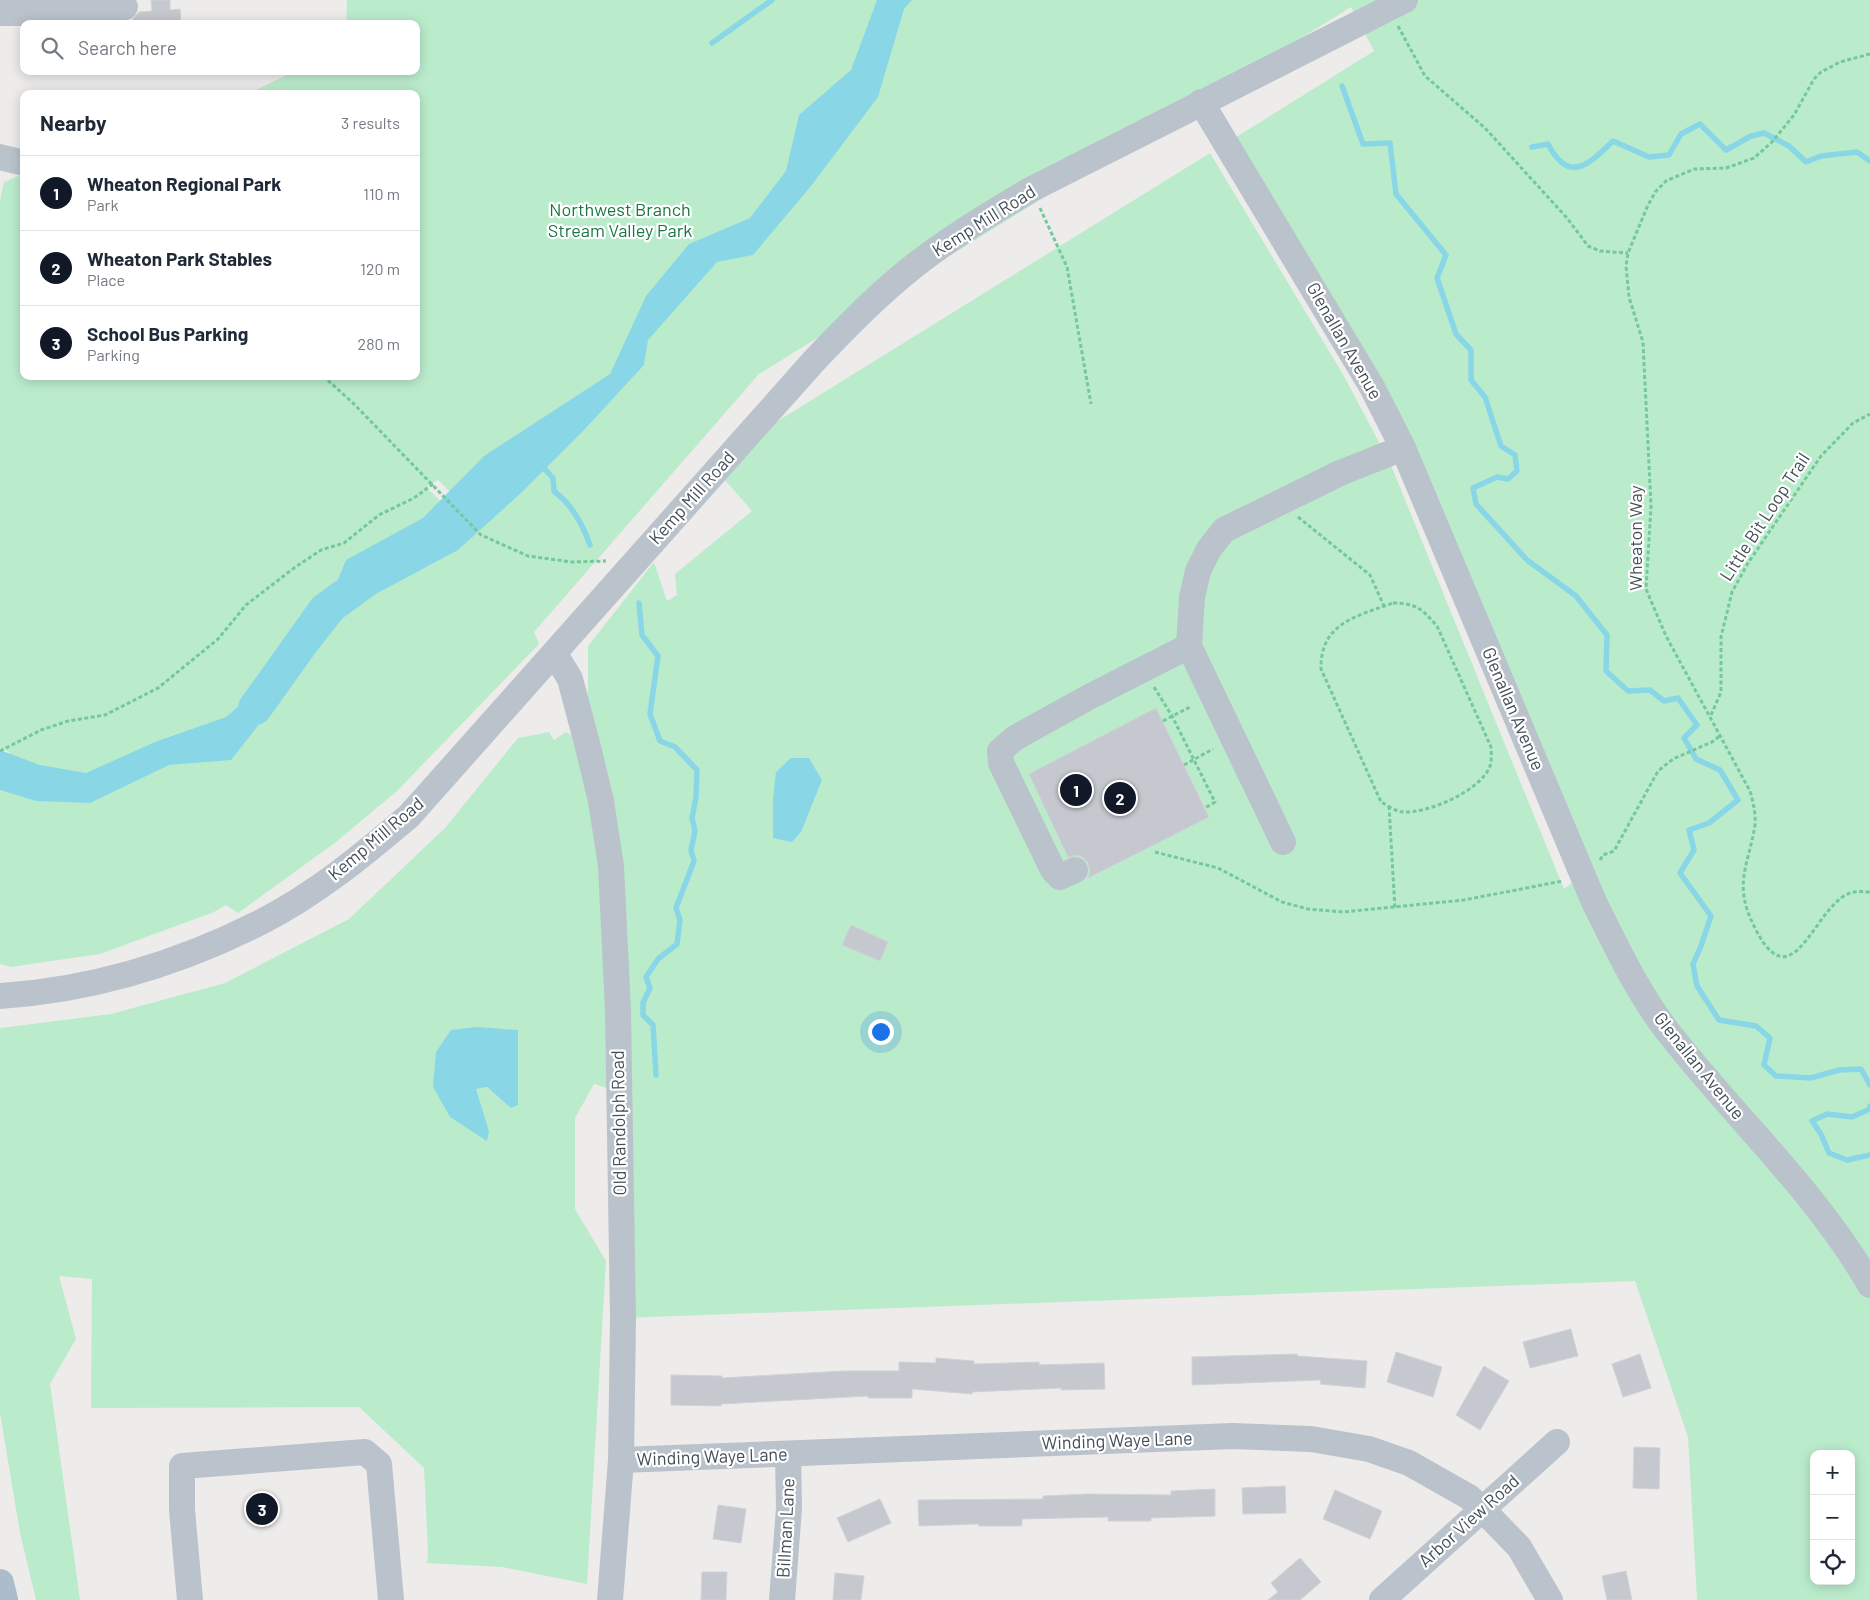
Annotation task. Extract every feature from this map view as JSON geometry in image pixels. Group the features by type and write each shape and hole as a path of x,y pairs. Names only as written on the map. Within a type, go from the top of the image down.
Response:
{"main road":[{"path":"0,1583 4,1600"}],"street":[{"path":"0,13 45,13 125,7"},
{"name":"Kemp Mill Road","path":"0,996 28,994 108,980 195,952 271,916 321,886 409,816 746,437 852,322 910,269 969,226 1030,190 1201,102 1401,12"},
{"name":"Glenallan Avenue","path":"1201,102 1372,387 1403,448 1594,902 1631,974 1668,1032 1801,1186 1855,1260 1870,1285"},
{"path":"0,157 20,162"},
{"path":"1283,842 1189,646 1192,597 1198,571 1209,549 1224,530 1340,473 1403,448"},
{"path":"1075,870 1060,876 1053,870 1001,763 1000,751 1015,738 1088,697 1189,646"},
{"name":"Old Randolph Road","path":"555,654 570,679 588,747 601,801 610,866 618,1010 623,1318 621,1460 610,1600"},
{"name":"Winding Waye Lane","path":"621,1460 788,1455 1233,1436 1311,1439 1369,1449 1409,1463 1469,1497 1519,1547 1550,1600"},
{"name":"Arbor View Road","path":"1382,1600 1557,1442"},
{"path":"190,1600 182,1510 182,1466 365,1452 379,1464 391,1600"},
{"name":"Billman Lane","path":"782,1600 789,1508 788,1455"}],"path":[{"path":"1401,12 1425,76 1485,128 1567,218 1588,246 1600,251 1628,253"},
{"name":"Wheaton Way","path":"1870,54 1840,62 1821,72 1814,79 1794,115 1772,142 1754,158 1745,163 1726,168 1694,168 1666,181 1656,191 1648,204 1628,253 1626,278 1629,297 1644,342 1651,506 1646,589 1666,636 1711,715 1750,791 1755,812 1755,825 1744,866 1743,889 1752,924 1772,955 1780,958 1789,955 1812,935 1824,915 1842,897 1857,890 1870,892"},
{"path":"1030,190 1045,216 1066,267 1091,404"},
{"path":"327,380 353,403 481,535 528,556 572,562 606,561"},
{"name":"Little Bit Loop Trail","path":"1711,715 1721,692 1721,637 1732,592 1748,563 1820,456 1853,423 1870,414"},
{"path":"0,751 40,730 68,721 105,716 158,688 218,639 246,605 294,568 321,550 344,543 379,515 414,498 433,484"},
{"path":"1295,515 1370,575 1384,606"},
{"path":"1393,603 1409,603 1423,610 1437,626 1491,747 1490,766 1478,784 1458,796 1423,810 1400,812 1381,802 1321,669 1321,651 1332,633 1353,618 1384,606 1393,603"},
{"path":"1153,686 1172,716 1215,802 1205,808"},
{"path":"1163,721 1192,706"},
{"path":"1155,852 1218,868 1282,902 1308,909 1343,912 1395,908 1533,888 1583,874 1596,866 1603,855 1614,851 1658,771 1673,759 1712,742 1721,735"},
{"path":"1184,765 1213,749"},
{"path":"1389,806 1395,908"}],"green space":[{"name":"Northwest Branch Stream Valley Park","path":"347,0 1870,0 1870,1600 1697,1600 1688,1437 1635,1281 623,1318 617,1091 594,1084 575,1118 575,1209 606,1261 587,1584 502,1567 427,1563 424,1468 359,1407 91,1408 92,1279 59,1276 76,1339 50,1384 80,1600 36,1600 20,1533 0,1413 0,1028 111,1014 225,983 349,919 445,828 518,738 549,732 554,740 566,732 588,746 588,646 654,562 667,601 677,595 675,574 752,511 710,463 1210,153 1344,376 1390,463 1564,889 1578,878 1405,455 1225,144 1374,51 1351,7 759,374 534,632 539,644 397,791 336,842 238,913 226,905 214,912 100,954 11,967 0,964 0,790 7,792 9,752 0,748 0,201 4,182 20,176 20,380 420,380 420,90 256,90 287,75 420,75 420,20 346,20","holes":["438,480 484,526 475,535 426,487","518,1060 511,1108 487,1087 476,1089 480,1106 434,1075"]}],"water":[{"path":"877,0 912,0 904,9 878,97 811,186 753,255 717,262 648,340 644,365 583,431 521,493 458,550 372,596 345,615 231,760 169,765 90,803 36,801 0,790 0,750 40,765 86,773 155,742 226,717 310,647 346,560 423,518 484,456 610,374 646,296 689,244 750,218 786,171 799,115 851,70"},
{"path":"791,758 809,758 822,780 801,832 792,842 773,838 773,798 776,772"},
{"path":"477,1027 518,1030 518,1105 511,1108 487,1087 476,1089 489,1131 487,1141 450,1117 433,1087 436,1052 451,1030"}],"building":[{"path":"151,0 170,0 170,10 180,9 181,20 133,20 139,12 152,11"},
{"path":"1156,708 1209,817 1088,878 1090,871 1088,863 1084,858 1077,855 1068,857 1029,774"},
{"path":"851,925 888,942 880,961 842,945"},
{"path":"1571,1329 1578,1356 1530,1368 1523,1342"},
{"path":"1396,1352 1442,1367 1433,1397 1387,1382"},
{"path":"1297,1354 1297,1356 1367,1361 1365,1388 1320,1384 1321,1380 1192,1385 1192,1357"},
{"path":"1640,1354 1651,1388 1623,1397 1612,1364"},
{"path":"936,1358 974,1361 974,1364 1104,1363 1105,1389 1061,1390 1061,1388 972,1392 972,1394 912,1389 912,1398 868,1398 868,1396 721,1404 721,1406 671,1405 671,1375 722,1376 722,1378 843,1371 899,1371 899,1362 936,1363"},
{"path":"1484,1366 1509,1381 1480,1430 1456,1415"},
{"path":"1634,1447 1660,1448 1659,1489 1633,1488"},
{"path":"1285,1486 1286,1513 1243,1514 1242,1488"},
{"path":"1215,1489 1215,1516 1151,1518 1151,1521 1108,1521 1108,1517 1022,1519 1022,1526 979,1526 979,1524 919,1526 918,1500 1043,1499 1043,1496 1087,1494 1171,1495 1171,1491"},
{"path":"1335,1490 1382,1511 1370,1539 1323,1519"},
{"path":"880,1499 891,1523 848,1542 837,1518"},
{"path":"718,1505 746,1509 741,1543 713,1539"},
{"path":"1300,1558 1321,1582 1300,1600 1268,1600 1278,1592 1271,1583"},
{"path":"1626,1571 1632,1600 1607,1600 1602,1576"},
{"path":"702,1572 727,1572 726,1600 701,1600"},
{"path":"835,1573 864,1576 861,1600 833,1600"}],"waterway":[{"path":"712,43 772,0"},
{"path":"1342,86 1363,144 1390,143 1396,194 1446,255 1437,278 1456,334 1471,350 1471,380 1485,397 1501,446 1515,455 1517,471 1508,479 1497,477 1473,488 1476,504 1527,560 1576,596 1607,635 1606,671 1628,691 1650,690 1664,701 1678,698 1697,725 1684,738 1696,759 1720,770 1738,800 1709,823 1689,830 1694,850 1680,873 1711,916 1693,964 1697,986 1719,1020 1756,1026 1770,1038 1764,1065 1776,1076 1811,1078 1839,1070 1861,1069 1870,1085"},
{"path":"1532,147 1548,144 1556,157 1571,167 1587,163 1613,141 1649,157 1669,155 1681,134 1700,124 1726,150 1751,136 1764,133 1789,146 1806,162 1821,156 1857,152 1870,161"},
{"path":"541,465 553,478 554,491 576,515 590,545"},
{"path":"255,708 325,610 362,583"},
{"path":"639,603 642,635 658,656 650,714 660,741 675,747 697,770 696,797 692,818 695,831 691,850 694,861 676,908 680,920 677,944 658,959 646,977 650,988 643,1003 643,1015 653,1025 656,1075"},
{"path":"1870,1106 1870,1109 1852,1117 1827,1114 1812,1121 1821,1134 1829,1153 1847,1160 1870,1155"}],"place":[{"name":"Wheaton Regional Park","path":"1076,790"},
{"name":"Wheaton Park Stables","path":"1120,798"},
{"name":"School Bus Parking","path":"262,1509"}]}
